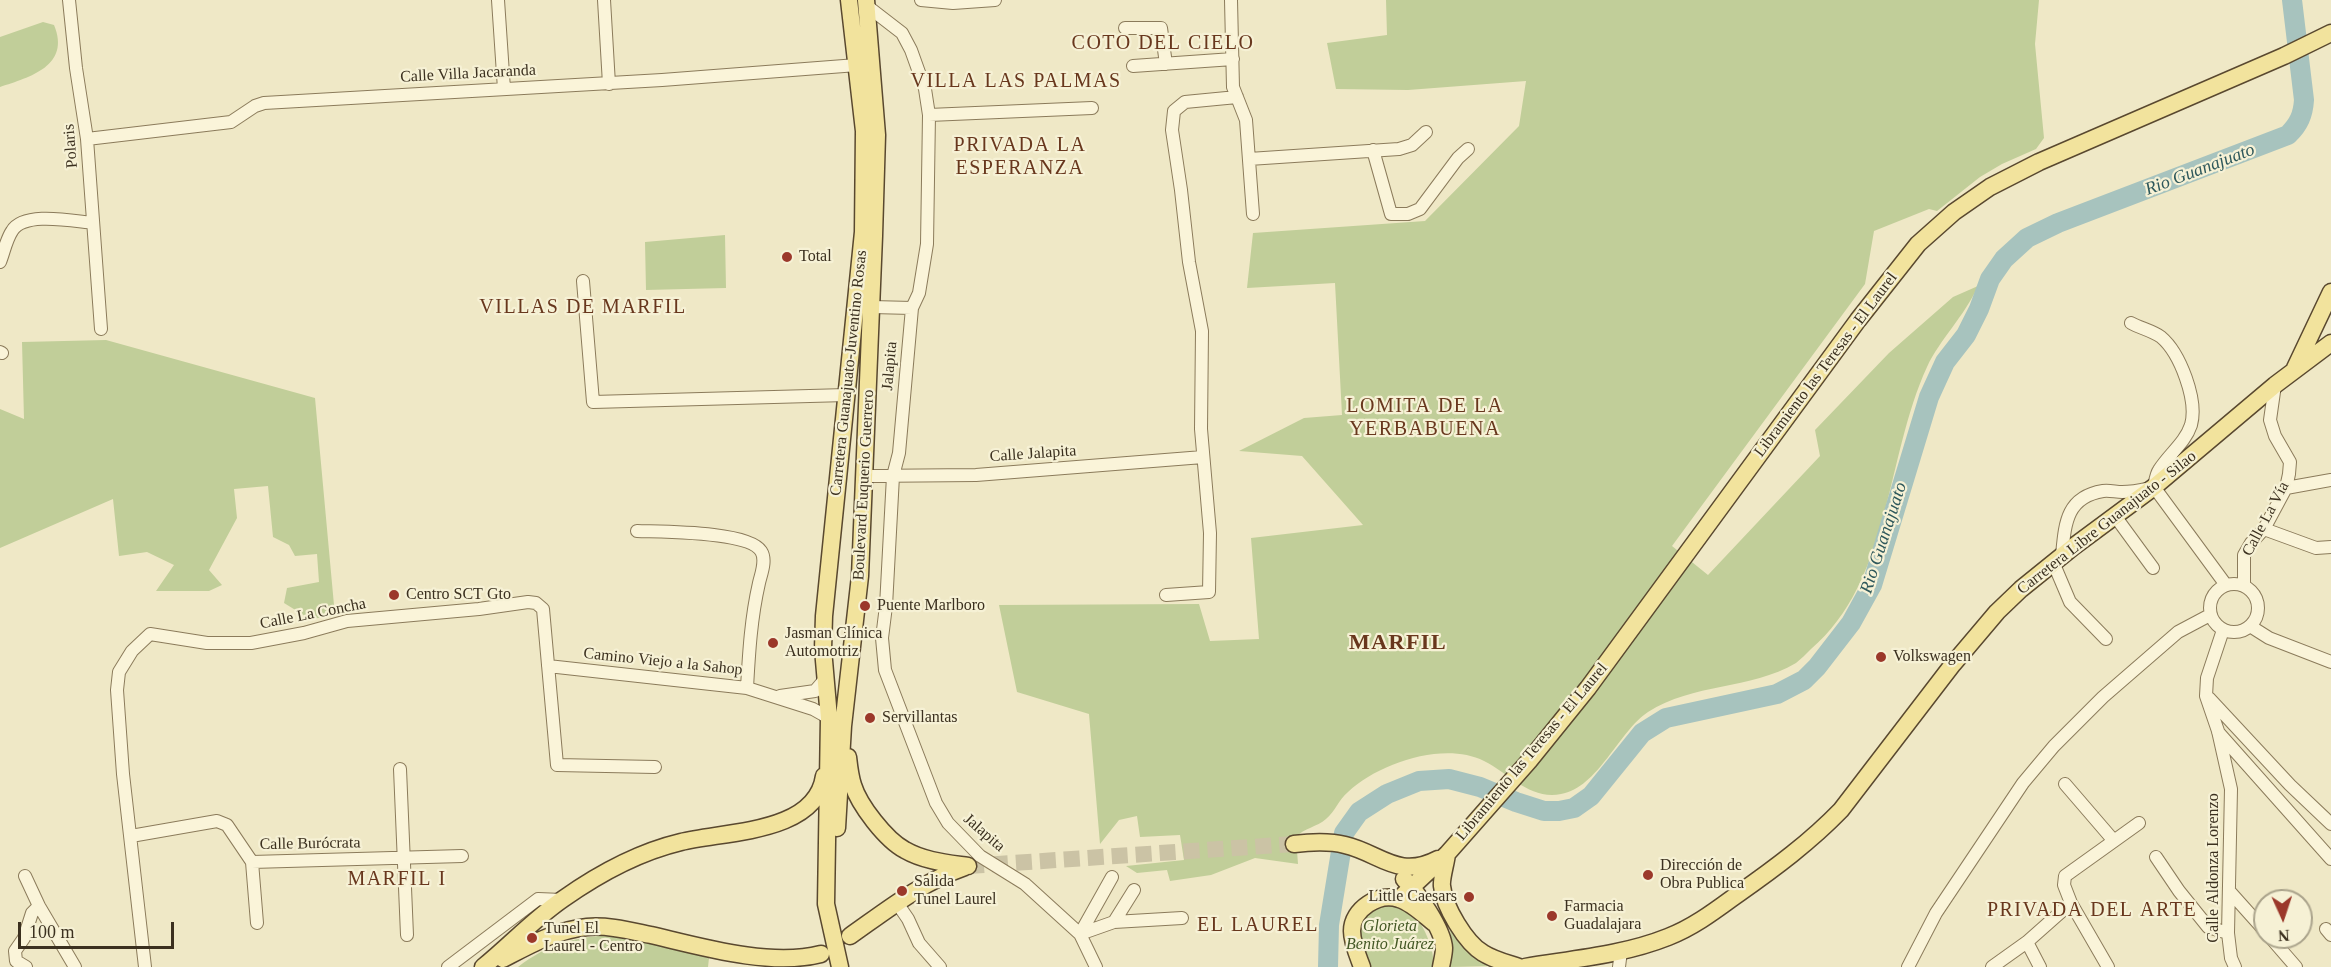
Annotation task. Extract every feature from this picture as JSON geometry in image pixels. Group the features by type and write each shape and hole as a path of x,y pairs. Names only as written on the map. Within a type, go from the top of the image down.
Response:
{"main road":[{"name":"Carretera Guanajuato-Juventino Rosas","path":"828,745 836,722 826,678 823,650 824,616 863,232 864,131 849,0"},
{"name":"Boulevard Euquerio Guerrero","path":"850,967 839,925 836,886 836,722 860,576 865,476 877,135 866,3"},
{"name":"Libramiento las Teresas - El Laurel","path":"1399,899 1411,885 1447,854 1529,761 1588,688 1858,320 1918,244 1954,212 1990,187 2029,167 2284,56 2331,33"},
{"path":"2293,371 2331,292"},
{"name":"Carretera Libre Guanajuato - Silao","path":"1525,967 1620,959 1701,921 1788,858 1841,810 1953,664 1997,612 2058,559 2154,487 2293,371 2331,343"},
{"path":"836,722 852,784 861,803 875,821 903,849 927,859 968,866 935,879 850,936"},
{"path":"483,967 562,900 595,878 663,847 682,841 771,825 789,819 802,811 818,792 823,782 828,745"},
{"path":"487,967 544,938 588,927 624,930 709,949 769,958 825,961 828,745"},
{"path":"1294,844 1328,842 1346,845 1388,864 1411,885 1434,923 1444,947 1441,967"},
{"path":"1388,864 1409,866 1433,862 1447,854"},
{"path":"1447,854 1441,884 1445,901 1459,927 1482,953 1519,967"},
{"path":"1362,967 1352,930 1355,918 1374,900 1388,897 1399,899 1434,923"},
{"path":"826,904 840,967"}],"street":[{"name":"Polaris","path":"69,0 87,139 101,328"},
{"path":"498,0 504,89"},
{"path":"604,0 609,84"},
{"path":"921,0 953,3 995,0"},
{"path":"1231,0 1235,92 1246,120 1253,214"},
{"name":"Jalapita","path":"866,3 902,33 925,89 929,115 927,244 919,293 912,308 900,442 893,476 886,606 882,638 885,670 936,803 948,823 980,855 1025,884 1080,934"},
{"path":"1125,28 1161,28 1166,64"},
{"path":"1133,66 1233,59"},
{"name":"Calle Villa Jacaranda","path":"87,139 231,122 255,106 264,103 609,84 857,65"},
{"path":"1166,595 1209,592 1210,533 1203,457 1202,331 1189,262 1172,130 1174,111 1185,102 1235,92"},
{"path":"929,115 1092,108"},
{"path":"1249,159 1399,149 1412,145 1426,132"},
{"path":"1373,150 1391,214 1408,214 1420,209 1458,158 1468,149"},
{"path":"0,262 12,231 20,222 33,219 93,223"},
{"path":"583,281 593,402 846,395"},
{"path":"872,307 912,308"},
{"path":"2132,323 2159,335 2174,350 2182,367 2192,406 2191,424 2181,444 2158,471 2154,487"},
{"name":"Calle La Vía","path":"2244,586 2244,555 2264,529 2286,488 2290,462 2275,436 2270,420 2276,385"},
{"name":"Calle Jalapita","path":"865,476 976,475 1203,457"},
{"path":"2286,488 2331,480"},
{"path":"2106,639 2070,602 2058,559 2069,512 2076,503 2104,491 2122,492 2154,487"},
{"path":"2154,487 2226,585"},
{"path":"2115,516 2153,568"},
{"path":"2264,529 2316,548 2331,547"},
{"path":"637,531 728,536 746,540 760,549 763,555 752,616 747,688"},
{"path":"2226,585 2244,586 2255,596 2258,604 2255,620 2242,631 2223,630 2215,624 2210,615 2212,596 2226,585"},
{"name":"Calle La Concha","path":"131,836 123,774 117,690 119,672 132,651 150,634 207,643 251,643 304,633 348,621 536,603 543,609 548,666"},
{"path":"1908,967 1936,913 2023,783 2048,753 2103,697 2178,632 2210,615"},
{"path":"2250,626 2269,638 2331,662"},
{"name":"Calle Aldonza Lorenzo","path":"2223,630 2207,678 2206,696 2218,731 2231,789 2228,933 2231,958 2235,967"},
{"path":"548,666 557,765 655,767"},
{"name":"Camino Viejo a la Sahop","path":"548,666 747,688 813,709 836,722"},
{"name":"Camino Viejo a la Sahop","path":"773,696 815,690 826,678"},
{"path":"2206,696 2290,785 2331,824"},
{"path":"2218,731 2331,859"},
{"path":"400,769 407,935"},
{"path":"2065,784 2114,841"},
{"name":"Calle Burócrata","path":"131,836 217,821 227,825 252,862 462,856"},
{"path":"2108,967 2071,903 2064,885 2065,876 2139,823"},
{"path":"131,836 145,967"},
{"path":"2156,857 2179,891 2208,927 2228,933"},
{"path":"252,862 257,923"},
{"path":"25,876 39,906 75,967"},
{"path":"1080,934 1112,877"},
{"path":"1114,922 1134,890"},
{"path":"2230,893 2253,918"},
{"path":"448,967 538,899 562,900"},
{"path":"897,903 920,943 940,967"},
{"path":"1992,967 2027,942 2071,903"},
{"path":"26,967 16,961 15,951 24,938 32,913 39,906"},
{"path":"1080,934 1114,922 1182,918"},
{"path":"1080,934 1096,967"},
{"path":"2027,942 2040,967"},
{"path":"2280,949 2296,967"}],"green space":[{"path":"1386,0 2039,0 2035,44 2044,138 2036,149 1980,177 1937,211 1929,209 1874,231 1865,284 1672,546 1708,575 1820,456 1815,430 1889,353 1953,297 1978,286 1966,308 1938,347 1913,402 1872,554 1857,589 1837,621 1796,663 1760,678 1684,696 1648,712 1627,732 1597,770 1574,790 1550,795 1540,793 1521,785 1494,766 1468,755 1432,754 1394,764 1377,772 1348,792 1326,819 1296,837 1298,864 1255,858 1211,875 1170,881 1167,870 1137,873 1126,866 1184,860 1180,835 1140,837 1137,816 1119,820 1100,844 1089,714 1017,692 999,605 1199,604 1210,641 1259,639 1251,538 1363,525 1302,456 1239,451 1304,418 1342,415 1335,283 1247,288 1253,233 1425,221 1519,126 1526,81 1408,90 1336,89 1327,43 1387,35"},
{"path":"43,22 54,25 58,39 57,51 52,60 35,74 0,87 0,37"},
{"path":"725,235 726,288 646,290 645,242"},
{"path":"106,340 315,398 335,616 310,619 284,603 287,588 319,582 317,554 295,556 289,545 273,537 268,486 234,489 237,518 209,570 222,585 209,591 156,591 174,565 147,552 119,556 113,499 0,548 0,409 24,419 22,342"},
{"name":"Glorieta Benito Juárez","path":"1382,902 1406,909 1419,922 1430,944 1434,967 1367,967 1358,932 1363,914"},
{"path":"1450,929 1473,957 1493,966 1450,967 1452,951"},
{"path":"612,935 635,938 709,958 708,967 518,967 562,943"}],"waterway":[{"name":"Rio Guanajuato","path":"1328,967 1329,925 1344,833 1359,812 1387,794 1419,781 1449,779 1480,787 1544,811 1574,808 1591,796 1642,733 1666,718 1777,694 1804,680 1817,667 1851,623 1872,585 1929,397 1945,362 1966,335 1990,279 2004,259 2027,238 2058,223 2288,135 2300,119 2304,100 2292,0"}],"tunnel":[{"path":"968,866 1294,844"}],"place":[{"name":"Total","path":"787,257"},
{"name":"Centro SCT Gto","path":"394,595"},
{"name":"Puente Marlboro","path":"865,606"},
{"name":"Jasman Clínica Automotriz","path":"773,643"},
{"name":"Volkswagen","path":"1881,657"},
{"name":"Servillantas","path":"870,718"},
{"name":"Dirección de Obra Publica","path":"1648,875"},
{"name":"Salida Tunel Laurel","path":"902,891"},
{"name":"Little Caesars","path":"1469,897"},
{"name":"Farmacia Guadalajara","path":"1552,916"},
{"name":"Tunel El Laurel - Centro","path":"532,938"}],"district":[{"name":"COTO DEL CIELO","path":"1163,44"},
{"name":"VILLA LAS PALMAS","path":"1016,82"},
{"name":"PRIVADA LA ESPERANZA","path":"1020,158"},
{"name":"VILLAS DE MARFIL","path":"583,308"},
{"name":"LOMITA DE LA YERBABUENA","path":"1425,418"},
{"name":"MARFIL","path":"1398,643"},
{"name":"MARFIL I","path":"397,880"},
{"name":"PRIVADA DEL ARTE","path":"2092,911"},
{"name":"EL LAUREL","path":"1258,926"}]}
